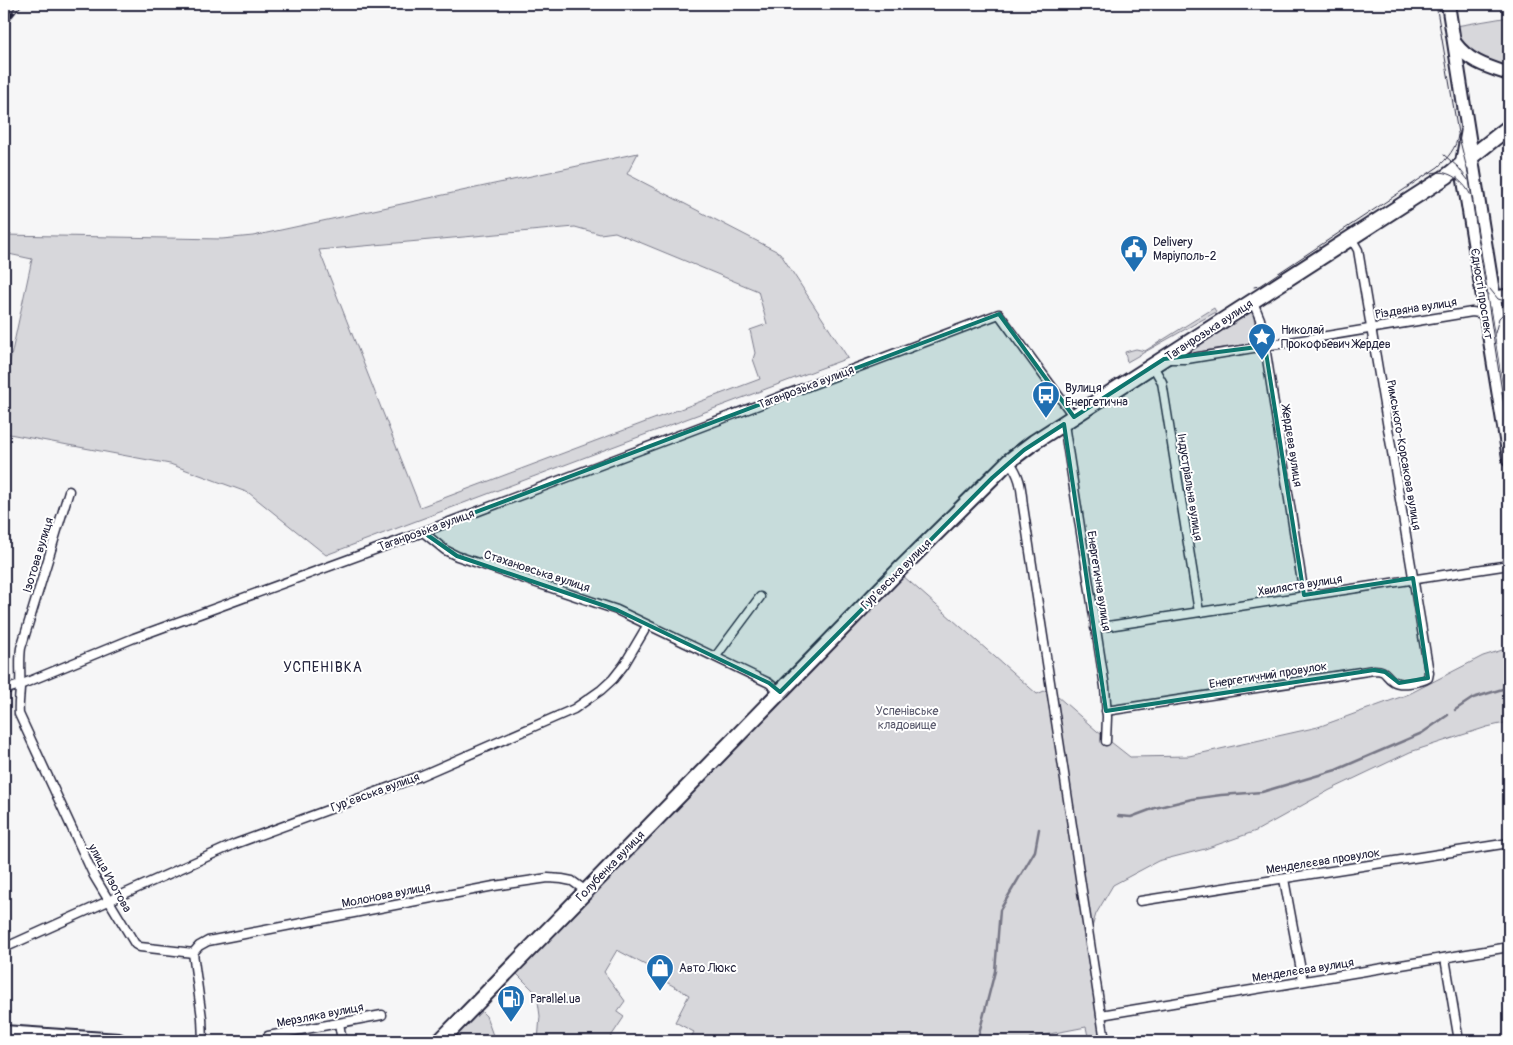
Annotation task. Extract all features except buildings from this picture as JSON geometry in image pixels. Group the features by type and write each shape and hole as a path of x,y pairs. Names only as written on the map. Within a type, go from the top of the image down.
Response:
{"highway":[{"name":"Таганрозька вулиця","path":"1069,420 1159,363 1184,354 1253,302 1466,161 1509,127"},
{"name":"Гур’євська вулиця","path":"780,692 900,569 1010,461 1034,442 1069,420"},
{"name":"Голубенка вулиця","path":"440,1041 780,692"},
{"path":"4,1033 25,1038 119,1041"}],"main road":[{"name":"Єдності проспект","path":"1448,4 1468,128 1466,161 1509,389"},
{"path":"1454,43 1470,59 1509,74"},
{"name":"Єдності проспект","path":"1466,161 1494,298 1509,461"},
{"path":"1494,312 1494,298 1509,295"}],"street":[{"name":"Римського-Корсакова вулиця","path":"1351,238 1358,250 1429,669 1428,678"},
{"name":"Жердєва вулиця","path":"1253,302 1260,319 1266,346 1304,595"},
{"name":"Різдвяна вулиця","path":"1184,354 1266,346 1472,312 1494,312"},
{"name":"Таганрозька вулиця","path":"4,690 134,638 423,532 999,314 1069,420"},
{"name":"Індустріальна вулиця","path":"1159,363 1199,612"},
{"name":"Енергетична вулиця","path":"1069,420 1104,687 1106,742"},
{"path":"1010,461 1018,473 1021,485 1022,506 1105,1041"},
{"name":"Ізотова вулиця","path":"20,685 21,648 69,491"},
{"name":"Стахановська вулиця","path":"423,532 445,550 457,556 598,603 647,626"},
{"name":"Хвиляста вулиця","path":"1095,628 1413,578 1509,565"},
{"path":"716,656 760,597"},
{"path":"647,626 716,656 769,683 780,692"},
{"name":"Гур’євська вулиця","path":"4,948 235,844 420,776 574,709 613,679 624,665 647,626"},
{"name":"Енергетичний провулок","path":"1106,711 1374,670 1385,672 1393,681 1399,683 1423,681 1428,678"},
{"name":"улица Изотова","path":"20,685 18,706 22,722 94,876 137,946 194,953"},
{"name":"Менделєєва провулок","path":"1140,901 1509,843"},
{"name":"Молонова вулиця","path":"194,953 199,946 208,941 494,886 548,878 572,882 586,891"},
{"path":"1284,879 1303,981"},
{"name":"Менделєєва вулиця","path":"1102,1015 1509,947"},
{"path":"194,953 203,1041"},
{"path":"1445,958 1459,1041"},
{"name":"Мерзляка вулиця","path":"265,1041 268,1036 382,1015"},
{"path":"339,1022 342,1041"}],"highlighted area":[{"path":"999,314 1074,417 1164,359 1265,346 1304,595 1413,578 1428,678 1399,683 1385,672 1374,670 1106,711 1064,424 1024,450 992,478 780,692 769,683 617,610 457,556 423,532"}],"green space":[{"path":"1509,17 1509,67 1460,49 1456,26"},
{"path":"638,153 627,174 780,253 848,358 326,555 249,493 170,464 4,433 4,389 32,259 4,253 4,235 222,239 253,236","holes":["575,227 600,234 615,232 758,291 767,324 750,330 755,353 753,359 760,379 420,507 319,250"]},
{"path":"1214,308 1216,312 1127,362 1125,352 1136,349 1145,351"},
{"path":"1253,310 1257,343 1191,353 1187,351"},
{"name":"Успенівське кладовище","path":"902,575 1037,694 1049,689 1130,757 1189,756 1318,727 1409,694 1483,656 1509,648 1509,722 1487,727 1410,752 1330,790 1256,831 1205,849 1158,861 1113,885 1096,914 1089,937 1102,1041 1089,1041 1086,1027 1029,1038 1030,1041 689,1041 694,1032 675,1022 689,995 647,971 649,967 617,950 604,972 625,1001 617,1012 624,1017 608,1041 538,1041 540,1016 537,994 516,973"},
{"path":"480,1010 486,1016 495,1041 450,1041"}],"waterway":[{"path":"1455,710 1473,698 1509,687"},
{"path":"1118,816 1131,817 1155,808 1192,799 1262,792 1336,770 1422,733 1448,715"},
{"path":"977,1041 995,971 1000,910 1035,851 1039,829"}],"tram line":[{"path":"1436,4 1458,133 1468,173 1509,437"},
{"path":"1254,287 1259,286 1438,167 1451,152 1456,144 1458,135"},
{"path":"1444,155 1458,167 1468,180"},
{"path":"1429,174 1441,172 1453,176 1463,184 1470,194"},
{"path":"1490,289 1498,299 1509,302"},
{"path":"1495,333 1499,318 1509,308"}],"railway":[{"path":"4,24 20,4"}],"place":[{"name":"Delivery Марiуполь-2","path":"1134,273"},
{"name":"Николай Прокофьевич Жердев","path":"1262,361"},
{"name":"Вулиця Енергетична","path":"1046,419"},
{"name":"Авто Люкс","path":"660,992"},
{"name":"Parallel.ua","path":"511,1023"}],"district":[{"name":"УСПЕНІВКА","path":"323,667"}]}
